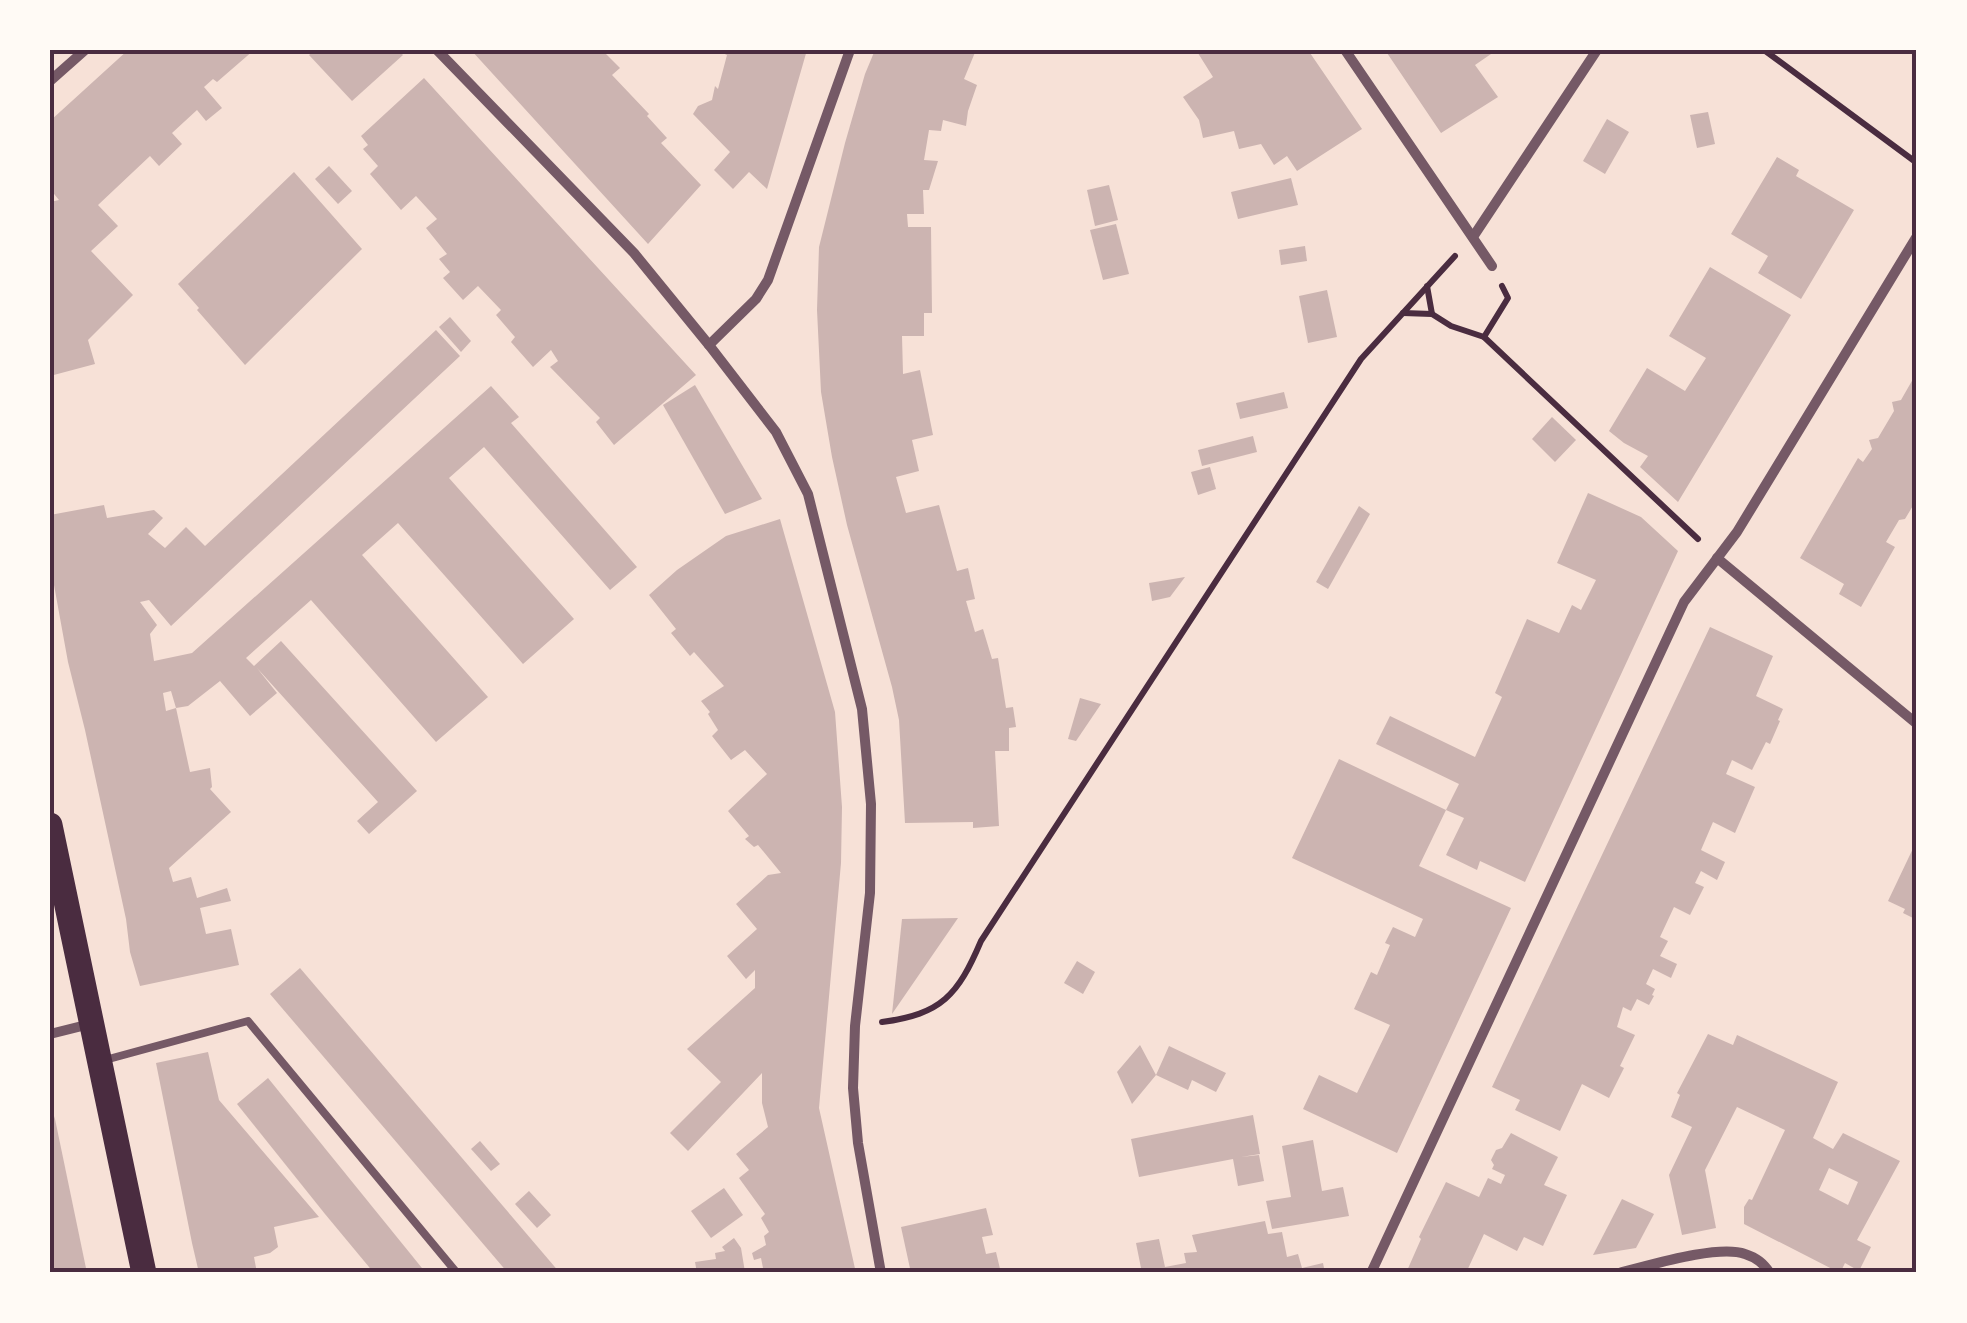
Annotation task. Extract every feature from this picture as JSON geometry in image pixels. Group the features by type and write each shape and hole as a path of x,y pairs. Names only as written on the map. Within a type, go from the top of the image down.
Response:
{"main road":[{"path":"50,825 144,1273"}],"street":[{"path":"50,81 85,50"},
{"path":"437,50 634,254 776,432 808,494 862,708 871,804 870,893 853,1088 858,1142 882,1273"},
{"path":"709,345 756,299 768,280 850,50"},
{"path":"1345,50 1492,266"},
{"path":"1472,237 1598,50"},
{"path":"1371,1273 1684,602 1738,532 1917,236"},
{"path":"1718,558 1917,724"},
{"path":"50,1034 91,1024"},
{"path":"1618,1273 1714,1252 1741,1252 1761,1261 1770,1273"}],"lane":[{"path":"99,1061 248,1022 457,1273"}],"path":[{"path":"1764,50 1917,163"},
{"path":"856,1026 905,1019 943,1002 966,976 981,941 1361,359 1472,237"},
{"path":"1484,336 1508,298 1492,266"},
{"path":"1428,286 1432,314"},
{"path":"1402,313 1432,314 1451,326 1484,336 1718,558"}],"building":[{"path":"128,50 254,50 217,82 213,79 204,87 222,108 206,121 197,110 172,133 182,144 159,166 150,156 98,205 118,226 91,251 133,295 88,340 95,364 50,376 50,202 59,200 50,189 50,121"},
{"path":"315,50 398,50 403,55 352,101 309,55"},
{"path":"471,50 602,50 620,68 612,75 667,138 661,143 701,185 648,244"},
{"path":"716,50 807,50 767,189 749,172 733,189 714,170 730,152 693,114 698,106 712,100 715,86 718,89 727,55"},
{"path":"875,50 976,50 964,79 977,85 966,126 943,120 941,131 929,130 924,160 938,161 929,190 923,190 924,214 907,214 908,227 931,227 932,313 924,313 924,336 902,336 903,374 920,370 933,435 912,440 919,471 896,477 906,513 939,505 957,571 968,568 975,599 966,601 975,632 983,629 992,659 998,658 1006,708 1013,707 1016,727 1009,728 1009,751 995,751 999,826 973,828 973,822 905,823 899,720 847,525 821,392 819,247 845,143"},
{"path":"1196,50 1308,50 1362,129 1297,171 1287,156 1274,165 1261,144 1239,149 1234,131 1203,138 1199,120 1183,97 1213,77"},
{"path":"1385,50 1489,50 1491,54 1475,65 1498,97 1441,133"},
{"path":"424,78 696,375 614,445 596,422 600,418 550,367 558,361 551,350 533,367 511,342 515,337 496,315 501,310 478,286 463,300 443,278 450,272 439,259 447,254 426,228 437,219 416,196 401,210 370,174 378,166 363,149 368,145 361,136"},
{"path":"1708,112 1715,144 1697,148 1690,115"},
{"path":"1607,119 1629,132 1605,174 1583,161"},
{"path":"1777,157 1799,170 1796,176 1854,210 1801,299 1758,273 1768,256 1731,234"},
{"path":"329,166 352,191 338,204 315,179"},
{"path":"294,172 362,249 245,365 178,284"},
{"path":"1291,178 1298,205 1238,219 1231,192"},
{"path":"1109,185 1118,220 1095,226 1087,190"},
{"path":"1116,224 1129,274 1103,280 1090,230"},
{"path":"1305,246 1307,261 1281,265 1279,250"},
{"path":"1710,267 1791,315 1678,502 1640,467 1648,456 1609,431 1647,368 1685,391 1706,358 1669,336"},
{"path":"1327,290 1337,337 1308,343 1299,296"},
{"path":"450,317 471,341 461,352 439,327"},
{"path":"436,330 460,356 171,626 149,600 140,602 157,625 150,634 154,661 192,653 491,386 519,417 511,423 637,567 610,590 484,447 449,478 574,619 523,664 398,523 362,555 488,697 436,742 311,600 246,658 254,666 281,641 417,791 369,834 357,821 378,802 257,668 277,693 250,716 220,681 188,706 176,708 190,772 210,768 210,789 231,812 169,868 173,882 191,877 197,898 227,888 231,901 200,908 206,934 231,929 239,965 140,986 68,662 50,563 50,515 104,505 107,518 154,510 163,518 148,534 165,548 186,527 205,546","holes":["171,691 176,708 166,711 163,693"]},
{"path":"1917,372 1917,483 1913,491 1917,499 1886,542 1895,547 1861,607 1839,594 1844,584 1800,558 1858,458 1863,462 1872,449 1869,440 1878,438 1894,411 1892,402 1901,400"},
{"path":"695,385 762,499 725,514 663,405"},
{"path":"1284,392 1288,408 1240,419 1236,403"},
{"path":"1552,417 1576,440 1555,462 1532,439"},
{"path":"1253,436 1257,452 1202,466 1198,450"},
{"path":"1210,467 1216,489 1198,495 1191,472"},
{"path":"1588,493 1641,517 1678,551 1525,882 1480,861 1477,870 1446,855 1464,818 1446,810 1459,784 1376,744 1390,716 1475,757 1502,697 1495,693 1527,619 1559,633 1572,605 1581,610 1596,580 1557,563"},
{"path":"1359,506 1370,514 1328,589 1316,582"},
{"path":"780,519 835,712 842,807 841,863 819,1108 856,1273 764,1273 761,1258 754,1260 752,1253 766,1245 764,1236 769,1232 761,1218 765,1214 739,1178 749,1170 736,1154 768,1127 762,1103 762,1073 688,1151 670,1133 721,1082 687,1049 755,988 755,970 746,979 727,956 757,929 736,904 768,875 781,873 758,845 754,847 745,839 749,836 728,811 767,774 745,750 731,760 712,736 718,730 701,701 724,686 671,633 676,629 649,595 726,536"},
{"path":"1185,577 1170,597 1152,601 1149,583"},
{"path":"1710,627 1773,656 1756,696 1783,709 1780,721 1752,770 1732,760 1726,774 1755,787 1735,833 1713,822 1701,850 1725,862 1717,880 1701,871 1695,883 1704,887 1690,915 1674,907 1660,937 1668,941 1660,956 1677,964 1671,978 1653,969 1646,984 1655,989 1649,1005 1637,999 1631,1011 1623,1007 1617,1027 1635,1035 1609,1098 1582,1084 1560,1131 1515,1110 1520,1100 1492,1087"},
{"path":"1080,698 1101,704 1076,741 1068,739"},
{"path":"1339,759 1446,810 1419,866 1511,908 1397,1153 1303,1109 1319,1075 1357,1093 1390,1025 1354,1009 1371,972 1377,975 1393,927 1415,937 1423,919 1292,858"},
{"path":"1917,840 1917,920 1888,901"},
{"path":"958,918 892,1014 902,919"},
{"path":"1077,961 1095,972 1083,994 1064,983"},
{"path":"300,968 560,1273 508,1273 270,994"},
{"path":"1708,1034 1733,1045 1737,1035 1838,1082 1813,1138 1833,1149 1843,1133 1900,1161 1857,1240 1871,1247 1859,1271 1845,1263 1840,1273 1744,1224 1744,1207 1752,1200 1785,1130 1737,1107 1705,1170 1716,1228 1682,1235 1669,1175 1692,1127 1671,1117 1680,1095 1677,1093","holes":["1829,1168 1858,1182 1848,1205 1819,1190"]},
{"path":"1140,1045 1156,1075 1132,1104 1117,1072"},
{"path":"1169,1046 1226,1073 1216,1092 1192,1080 1188,1090 1156,1075"},
{"path":"208,1052 219,1100 319,1217 274,1227 278,1247 254,1257 257,1273 199,1273 192,1243 156,1063"},
{"path":"268,1078 426,1273 374,1273 325,1214 237,1104"},
{"path":"50,1105 55,1119 87,1273 50,1273"},
{"path":"1253,1115 1260,1154 1241,1157 1259,1155 1264,1181 1238,1186 1233,1159 1139,1177 1131,1139"},
{"path":"1511,1133 1558,1157 1544,1185 1567,1195 1543,1246 1524,1237 1517,1251 1484,1234 1466,1273 1406,1273 1446,1182 1479,1197 1488,1178 1501,1184 1505,1175 1492,1169 1491,1160"},
{"path":"1313,1140 1322,1191 1343,1187 1349,1216 1272,1229 1266,1201 1291,1197 1282,1146"},
{"path":"480,1141 500,1164 491,1171 471,1149"},
{"path":"724,1188 743,1215 711,1238 691,1211"},
{"path":"529,1191 551,1215 537,1228 515,1204"},
{"path":"1622,1199 1654,1214 1636,1248 1593,1255"},
{"path":"986,1208 993,1235 982,1237 986,1254 996,1252 1001,1273 911,1273 901,1227"},
{"path":"1265,1221 1268,1234 1282,1232 1287,1257 1298,1254 1302,1268 1323,1263 1325,1273 1128,1273 1141,1268 1136,1243 1159,1239 1165,1267 1186,1263 1184,1253 1197,1252 1192,1235"},
{"path":"734,1238 741,1248 745,1272 697,1273 695,1262 716,1259 715,1253 725,1251 722,1247"}]}
